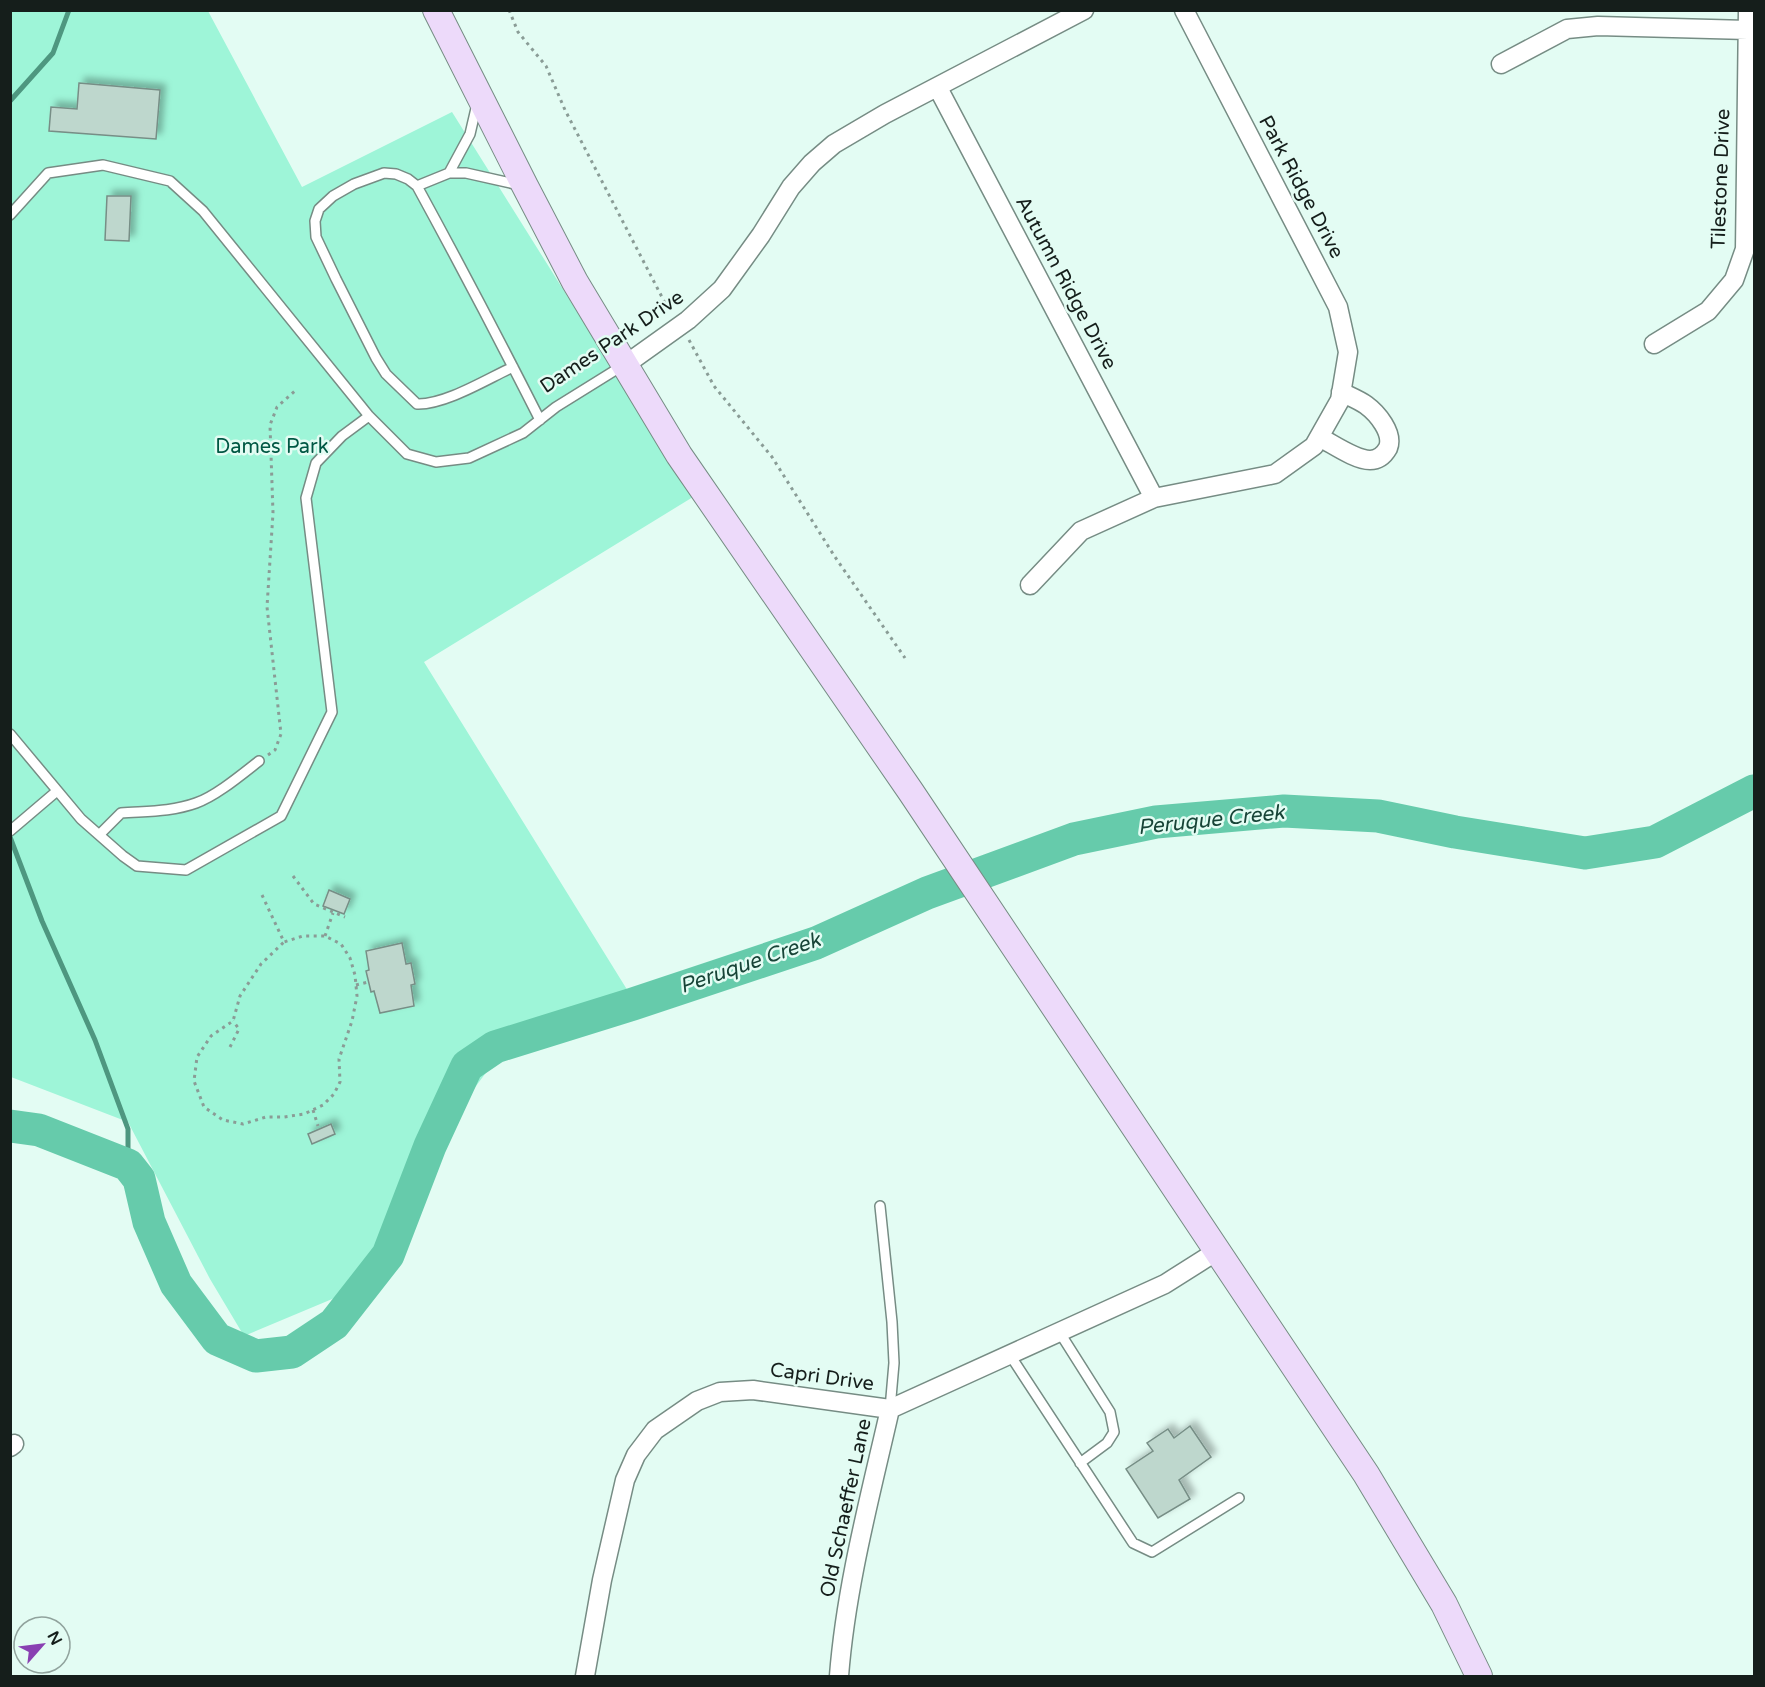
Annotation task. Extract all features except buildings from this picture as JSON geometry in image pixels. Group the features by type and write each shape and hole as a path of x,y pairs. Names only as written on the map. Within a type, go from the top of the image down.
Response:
{"main road":[{"path":"436,10 575,282 679,455 911,792 1366,1474 1444,1604 1479,1677"}],"street":[{"name":"Dames Park Drive","path":"625,365 680,325 722,289 761,235 791,187 834,144 885,114 1084,10"},
{"name":"Park Ridge Drive","path":"1030,585 1081,531 1154,498 1275,474 1314,447 1340,400 1348,352 1338,307 1184,10"},
{"name":"Tilestone Drive","path":"1654,344 1708,311 1734,280 1745,249 1748,10"},
{"path":"1501,64 1567,29 1598,26 1748,30"},
{"name":"Autumn Ridge Drive","path":"938,88 1154,498"},
{"path":"1319,437 1358,458 1378,459 1386,452 1390,443 1383,423 1366,405 1341,392"},
{"name":"Capri Drive","path":"585,1677 602,1580 625,1480 636,1455 654,1430 697,1401 720,1392 753,1390 890,1408 1165,1284 1217,1251"},
{"name":"Old Schaeffer Lane","path":"839,1677 842,1641 854,1570 890,1408"}],"lane":[{"path":"449,173 470,134 479,95"},
{"name":"Dames Park Drive","path":"10,215 48,173 103,165 170,180 203,211 369,416 407,454 436,462 469,458 523,433 556,407 625,365"},
{"path":"513,367 464,391 429,404 417,404 386,374 336,279 316,237 315,221 319,209 333,196 354,184 384,173 396,174 417,186 513,367 540,420"},
{"path":"417,186 449,173 466,173 525,186"},
{"path":"10,734 81,819 137,866 186,870 281,816 333,712 306,498 316,463 342,436 369,416"},
{"path":"100,834 121,813 160,811 197,803 226,786 258,761"},
{"path":"10,831 57,791"},
{"name":"Old Schaeffer Lane","path":"880,1206 892,1322 894,1363 890,1408"},
{"path":"1060,1333 1110,1412 1114,1432 1107,1443 1080,1463"},
{"path":"1010,1355 1133,1543 1152,1552 1239,1498"}],"path":[{"path":"509,10 518,32 546,66 565,110 664,302 680,325 714,386 772,457 835,557 905,658"},
{"path":"258,761 275,750 281,734 267,607 273,513 270,425 278,407 295,391"},
{"path":"293,876 314,904 345,917"},
{"path":"262,895 284,942"},
{"path":"325,936 333,913"},
{"path":"303,936 325,936 341,944 350,958 355,975 357,996 352,1021 339,1059 340,1082 334,1094 323,1105 304,1114 284,1118 267,1117 243,1124 223,1120 204,1107 194,1082 197,1057 211,1036 233,1021 240,996 261,964 284,942 303,936"},
{"path":"356,985 368,982"},
{"path":"230,1047 239,1029 233,1021"},
{"path":"313,1110 318,1126"}],"green space":[{"name":"Dames Park","path":"10,11 208,11 302,187 452,112 693,497 424,662 631,996 503,1050 416,1166 368,1284 244,1336 210,1279 128,1122 11,1077"}],"waterway":[{"path":"10,101 53,53 69,10"},
{"name":"Peruque Creek","path":"10,1126 39,1130 128,1165 139,1179 149,1222 176,1284 217,1339 256,1356 292,1352 334,1324 388,1255 430,1146 467,1066 495,1047 816,943 927,893 1074,839 1156,822 1284,811 1378,816 1455,832 1585,853 1655,842 1754,791"},
{"path":"10,837 42,921 95,1040 128,1129 128,1165"}]}
